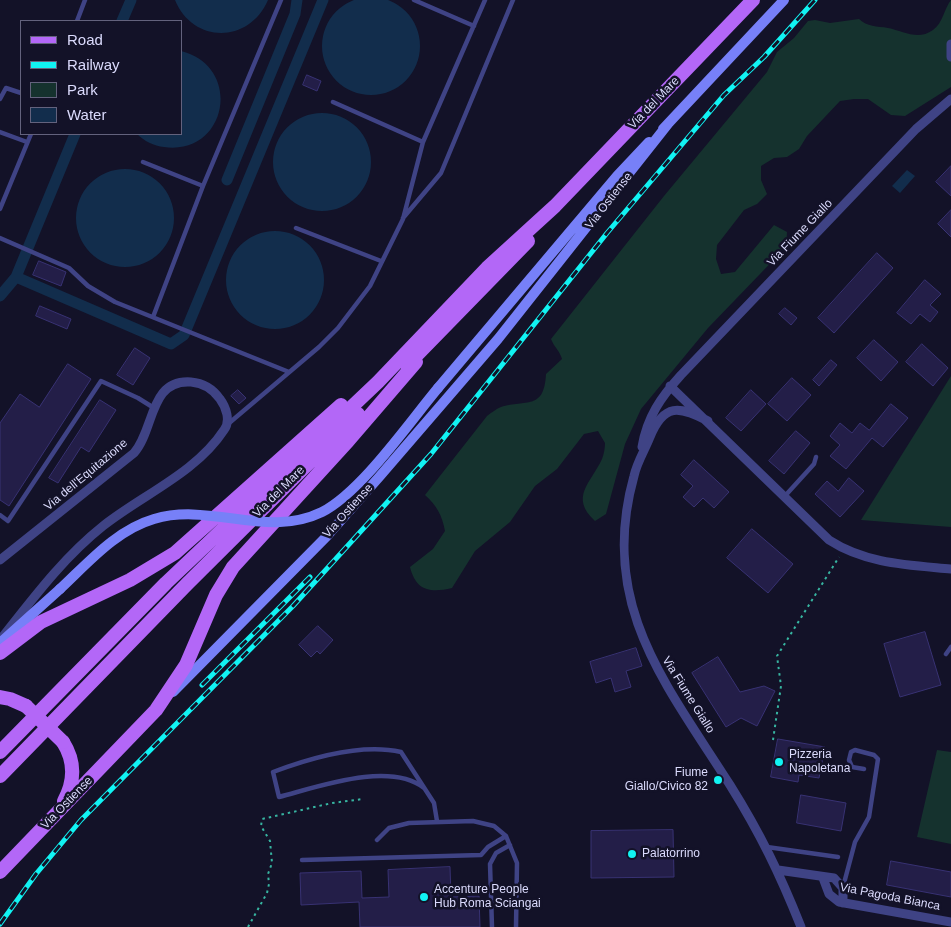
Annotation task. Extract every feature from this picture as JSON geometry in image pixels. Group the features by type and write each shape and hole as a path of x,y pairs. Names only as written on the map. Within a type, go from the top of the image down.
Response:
{"main road":[{"name":"Via del Mare","path":"0,752 166,583 282,471 373,387 487,268 555,206 753,0"},
{"name":"Via Ostiense","path":"0,641 117,538 154,519 173,514 194,514 253,522 284,523 306,518 326,510 360,481 617,176 784,0"},
{"name":"Via Ostiense","path":"0,872 327,536 498,339 668,124"},
{"name":"Via del Mare","path":"0,776 188,584 449,324 517,253 555,206"},
{"path":"156,710 182,672 216,595 233,567 348,441 449,324"},
{"path":"0,653 41,622 134,577 182,548 322,421 427,331"},
{"path":"0,698 10,699 26,706 63,742 70,755 73,774 70,789 54,816"}],"street":[{"path":"951,44 951,57"},
{"name":"Via Fiume Giallo","path":"801,927 767,847 656,668 638,627 628,586 624,538 630,490 640,458 649,418 670,386 920,125 951,99"},
{"name":"Via dell'Equitazione","path":"0,560 134,453 147,433 154,408 166,389 182,383 194,383 211,389 219,398 226,412 227,425"},
{"name":"Via Fiume Giallo","path":"670,386 822,534 844,549 879,561 951,569"},
{"name":"Via Fiume Giallo","path":"640,458 656,423 666,412 686,411 708,421"},
{"path":"0,641 44,584 74,552 104,526 164,486 204,453 227,425"},
{"name":"Via Pagoda Bianca","path":"778,870 823,878 831,898 843,903 951,922"},
{"path":"823,878 834,878 843,888 843,903"}],"lane":[{"path":"77,20 86,0"},
{"path":"153,316 203,186 281,0"},
{"path":"414,0 474,26"},
{"path":"227,425 338,328 370,286 402,219 423,142 485,0"},
{"path":"402,219 441,173 513,0"},
{"path":"0,99 6,88 20,93"},
{"path":"334,102 423,142"},
{"path":"0,132 27,142"},
{"path":"0,208 30,135"},
{"path":"143,162 203,186"},
{"path":"296,228 381,261"},
{"path":"0,238 69,268 88,286 115,302 289,372"},
{"path":"0,515 8,521 101,381 138,398 154,408"},
{"path":"784,497 814,464 816,457"},
{"path":"946,654 951,647"},
{"path":"424,788 413,780 404,778 357,779 325,784 280,797 273,772 339,753 391,750 401,752 434,803 437,821"},
{"path":"843,888 859,833 869,817 877,762 877,757 874,754 855,750 851,752 849,760 852,767 864,768"},
{"path":"377,840 389,828 410,823 437,821 488,823 506,836 518,873 516,927"},
{"path":"302,860 481,855 488,847 506,836"},
{"path":"492,927 490,864 496,853 510,845"},
{"path":"767,847 838,857"}],"path":[{"path":"773,740 781,686 776,656 844,549"},
{"path":"248,927 270,884 268,874 272,863 272,850 270,841 261,826 262,819 332,803 364,799"}],"green space":[{"path":"951,0 951,87 905,116 891,115 868,99 840,101 807,136 799,149 787,157 774,158 761,166 761,180 767,194 757,204 744,210 717,245 716,259 721,274 735,272 774,225 787,232 786,247 708,328 641,409 625,444 606,514 595,521 587,512 583,497 588,483 602,459 604,451 605,443 598,431 584,434 557,469 535,486 510,522 475,551 452,588 431,590 420,586 410,567 433,549 445,531 438,511 425,495 487,416 501,407 526,403 537,399 542,394 546,374 562,359 551,339 664,196 767,72 777,52 794,38 808,21 815,20 830,23 859,19 869,25 922,35 933,30 939,24"},
{"path":"951,376 951,527 861,520"},
{"path":"937,750 951,752 951,844 917,837"}],"water":[{"path":"358,-1 384,-1 398,5 412,19 419,36 419,56 412,73 398,87 381,94 361,94 344,87 330,73 323,56 323,36 330,19 344,5"},
{"path":"175,0 268,0 259,14 248,25 235,31 221,33 207,31 194,25 183,14"},
{"path":"182,51 201,60 214,74 220,91 220,108 214,125 202,138 185,146 164,147 149,143 138,135 182,135"},
{"path":"322,113 341,117 357,127 367,143 371,162 367,181 357,197 341,207 322,211 303,207 287,197 277,181 273,162 277,143 287,127 303,117"},
{"path":"125,169 144,173 160,183 170,199 174,218 170,237 160,253 144,263 125,267 106,263 90,253 80,237 76,218 80,199 90,183 106,173"},
{"path":"907,170 915,176 900,193 892,186"},
{"path":"275,231 294,235 310,245 320,261 324,280 320,299 310,315 294,325 275,329 256,325 240,315 230,299 226,280 230,261 240,245 256,235"}],"building":[{"path":"307,75 321,81 317,91 303,85"},
{"path":"951,166 951,196 936,182"},
{"path":"951,210 951,237 938,224"},
{"path":"877,253 893,268 834,333 818,318"},
{"path":"39,261 66,272 61,286 33,275"},
{"path":"925,280 941,294 930,305 938,312 930,322 920,314 911,324 897,313"},
{"path":"40,306 71,319 67,329 36,316"},
{"path":"785,308 797,318 791,325 779,314"},
{"path":"874,340 898,362 881,381 857,358"},
{"path":"922,344 948,368 933,386 906,362"},
{"path":"135,348 150,358 133,385 117,375"},
{"path":"831,360 837,365 819,386 813,380"},
{"path":"68,364 91,379 9,506 0,500 0,423 20,394 39,407"},
{"path":"792,378 811,395 787,421 768,404"},
{"path":"238,390 246,398 239,404 231,396"},
{"path":"751,390 766,404 741,431 726,418"},
{"path":"100,400 116,410 89,452 81,447 58,483 49,478"},
{"path":"891,404 908,418 883,447 872,438 846,469 830,456 840,445 830,436 840,423 852,433 860,423 869,430"},
{"path":"796,431 810,443 784,474 769,461"},
{"path":"694,460 729,492 714,508 703,498 694,507 683,497 693,486 681,475"},
{"path":"849,478 864,491 840,517 815,494 827,481 838,491"},
{"path":"752,529 793,564 768,593 727,558"},
{"path":"318,626 333,640 320,654 317,651 311,657 299,645"},
{"path":"925,632 941,685 900,697 884,644"},
{"path":"636,648 642,666 626,671 631,687 615,692 611,678 596,683 590,662"},
{"path":"718,657 740,692 764,686 775,691 757,726 741,718 726,727 692,673"},
{"path":"778,739 825,747 819,778 799,775 798,782 771,777"},
{"path":"801,795 846,803 841,831 797,823"},
{"name":"Palatorrino","path":"673,830 674,877 591,878 591,831"},
{"path":"891,861 951,872 951,897 887,885"},
{"name":"Accenture People Hub Roma Sciangai","path":"450,867 451,897 479,896 480,927 360,927 359,902 301,905 300,873 361,871 362,898 389,897 388,870"}],"waterway":[{"path":"122,20 131,0"},
{"path":"227,180 295,14 297,0"},
{"path":"0,296 16,277 171,344 184,335 323,0"},
{"path":"16,277 75,135"}],"railway":[{"path":"0,924 36,874 81,820 293,606 431,454 607,233 724,95 764,57 815,0"},
{"path":"202,685 310,577"}],"place":[{"name":"Pizzeria Napoletana","path":"779,762"},
{"name":"Fiume Giallo/Civico 82","path":"718,780"},
{"name":"Palatorrino","path":"632,854"},
{"name":"Accenture People Hub Roma Sciangai","path":"424,897"}]}
